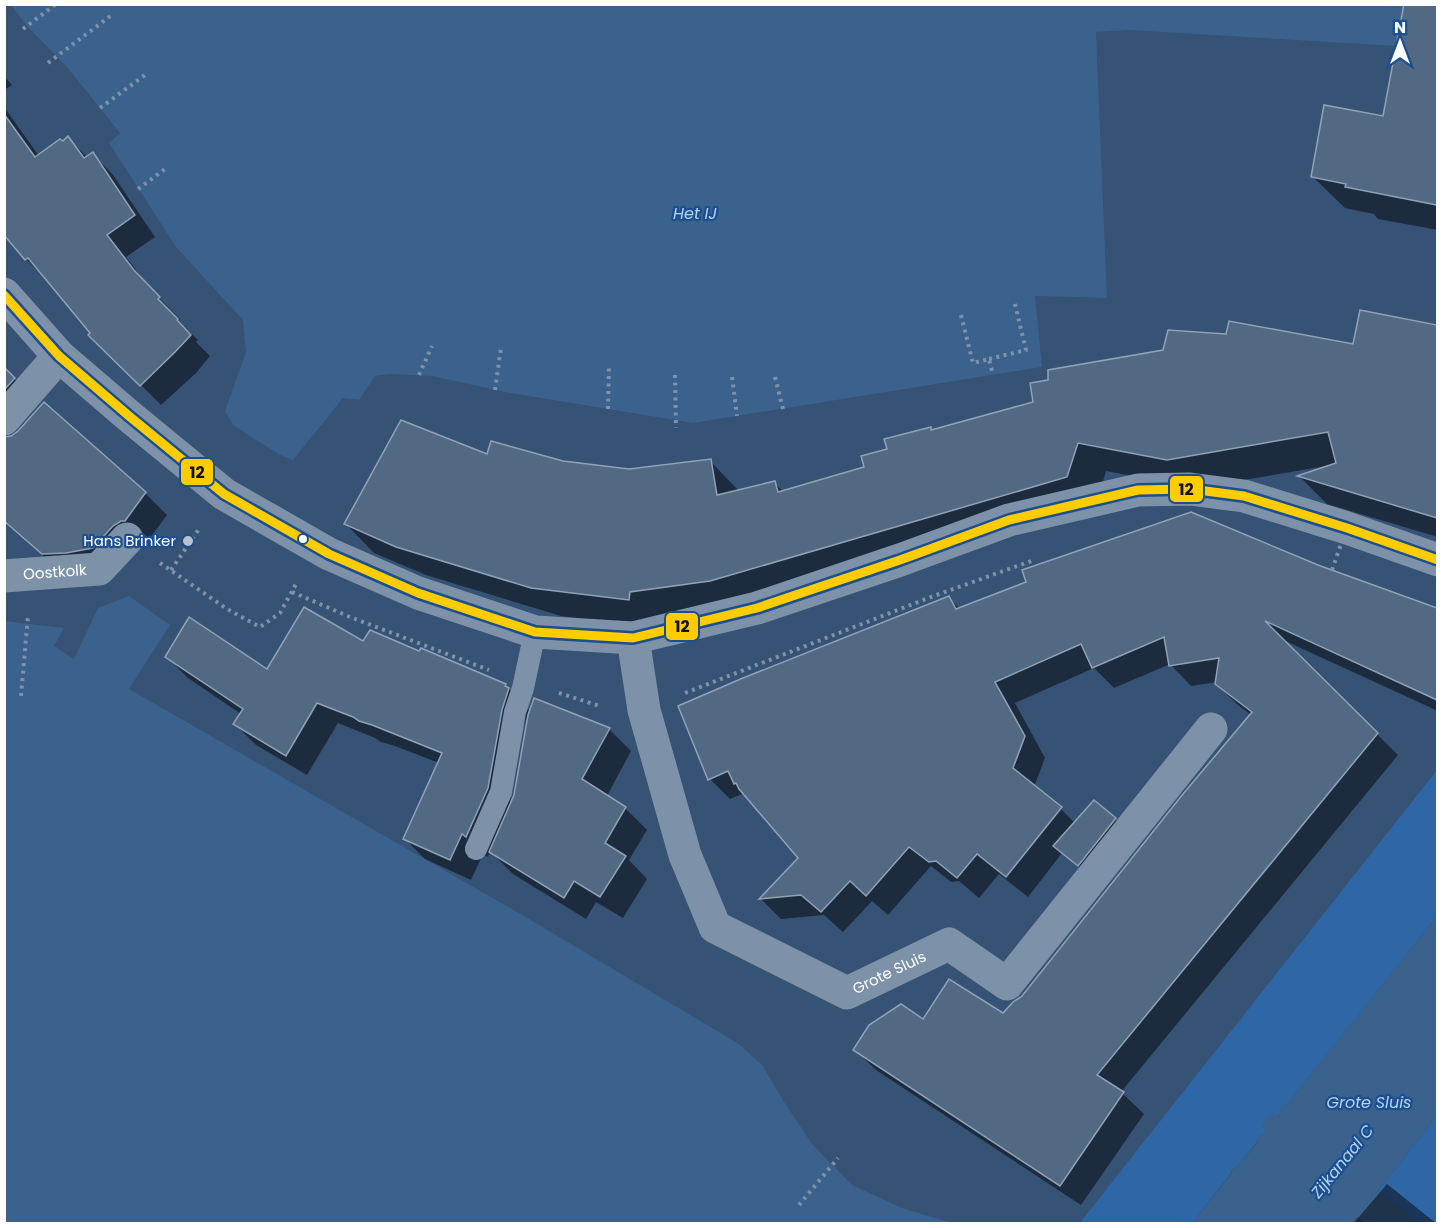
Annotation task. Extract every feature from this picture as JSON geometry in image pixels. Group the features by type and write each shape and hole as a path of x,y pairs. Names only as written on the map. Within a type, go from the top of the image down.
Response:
{"street":[{"path":"4,294 59,356 224,494 329,554 418,593 535,632 633,638 757,608 900,560 1009,520 1138,490 1190,489 1244,496 1347,528 1437,560"},
{"path":"4,419 59,356"},
{"name":"Oostkolk","path":"4,576 99,569 127,539"},
{"name":"Grote Sluis","path":"633,638 644,710 685,855 715,927 847,993 949,944 1007,984 1211,729"}],"lane":[{"path":"476,849 501,792 515,712 535,632"}],"path":[{"path":"23,29 56,4"},
{"path":"48,63 113,14"},
{"path":"100,108 145,75"},
{"path":"138,189 165,169"},
{"path":"961,315 973,363 1026,350 1014,300"},
{"path":"419,375 432,346"},
{"path":"495,390 501,348"},
{"path":"989,359 993,375"},
{"path":"608,409 609,365"},
{"path":"675,375 676,428"},
{"path":"732,377 737,416"},
{"path":"776,377 783,409"},
{"path":"224,494 171,570 227,609 260,627 280,613 292,592 360,621 496,673 623,711 644,710 931,597 1035,560"},
{"path":"1332,570 1341,544"},
{"path":"1333,563 1344,566"},
{"path":"21,696 27,624"},
{"path":"799,1205 838,1158"}],"shaded area":[{"path":"1437,770 1437,916 1286,1106 1284,1105 1280,1110 1282,1112 1277,1117 1272,1113 1262,1126 1267,1130 1263,1136 1261,1134 1235,1169 1233,1168 1192,1223 1079,1224"},
{"path":"1437,1116 1437,1223 1420,1223 1378,1191"}],"water":[{"name":"Het IJ","path":"11,5 1404,5 1396,46 1129,30 1096,32 1107,298 1035,296 1042,367 693,423 505,392 432,376 390,374 375,376 359,400 343,398 293,460 280,455 233,425 225,411 246,352 243,320 176,247 109,143 120,133 67,67 27,26"},
{"path":"129,596 170,625 129,689 524,916 739,1044 763,1066 812,1144 852,1185 902,1208 952,1223 5,1223 5,621 64,628 54,646 74,659 98,608"},
{"name":"Grote Sluis","path":"1437,916 1437,1116 1378,1191 1420,1223 1365,1223 1357,1217 1351,1224 1192,1223 1232,1173 1233,1168 1235,1169 1258,1142 1256,1140 1260,1134 1263,1135 1267,1130 1261,1126 1272,1112 1278,1117 1284,1104 1286,1106 1313,1072 1312,1070 1316,1068"}],"building":[{"path":"1404,4 1437,4 1437,205 1345,187 1346,184 1311,177 1324,105 1383,116"},
{"path":"4,114 35,157 68,136 84,158 93,152 135,215 107,235 134,270 160,297 158,299 191,335 140,386 88,335 90,333 28,258 25,260 4,235"},
{"path":"1360,310 1437,325 1437,518 1297,476 1336,463 1328,432 1167,460 1078,443 1067,477 710,581 630,592 629,600 531,588 396,547 344,524 401,420 487,454 491,441 563,461 629,469 711,459 717,495 775,481 778,492 864,467 861,456 887,449 884,439 931,427 931,430 1033,402 1030,383 1048,380 1048,370 1163,350 1168,330 1226,334 1229,321 1353,344"},
{"path":"4,367 15,378 4,390"},
{"path":"44,402 146,492 125,521 113,526 93,548 66,553 42,554 4,521 4,437 11,436 18,431"},
{"path":"1191,512 1318,565 1437,608 1437,700 1265,621 1378,733 1097,1075 1124,1092 1060,1186 853,1050 869,1025 901,1004 923,1019 949,979 1003,1013 1022,996 1183,794 1252,712 1215,684 1219,658 1169,666 1164,637 1092,668 1081,644 995,682 1025,736 1013,768 1062,807 1006,877 977,854 957,878 936,861 929,862 909,847 866,896 850,881 821,912 801,895 759,899 798,858 736,783 734,784 728,771 708,780 678,706 949,596 956,609 1026,582 1022,570"},
{"path":"304,607 363,641 370,630 419,651 421,648 506,684 505,686 509,688 502,710 488,788 466,837 462,834 450,860 403,839 442,753 317,703 286,756 233,724 243,709 165,657 189,617 267,669"},
{"path":"534,698 610,728 582,779 626,807 605,843 626,856 600,897 574,881 564,898 489,852 514,795 528,715"},
{"path":"1094,800 1116,818 1078,866 1053,846"}],"transit line":[{"name":"12","path":"4,295 59,356 224,494 329,554 418,593 535,632 633,638 757,608 900,560 1009,520 1138,490 1190,489 1244,496 1347,528 1438,560"}],"place":[{"name":"Hans Brinker","path":"188,541"}],"water label":[{"name":"Zijkanaal C","path":"1342,1161"}]}
